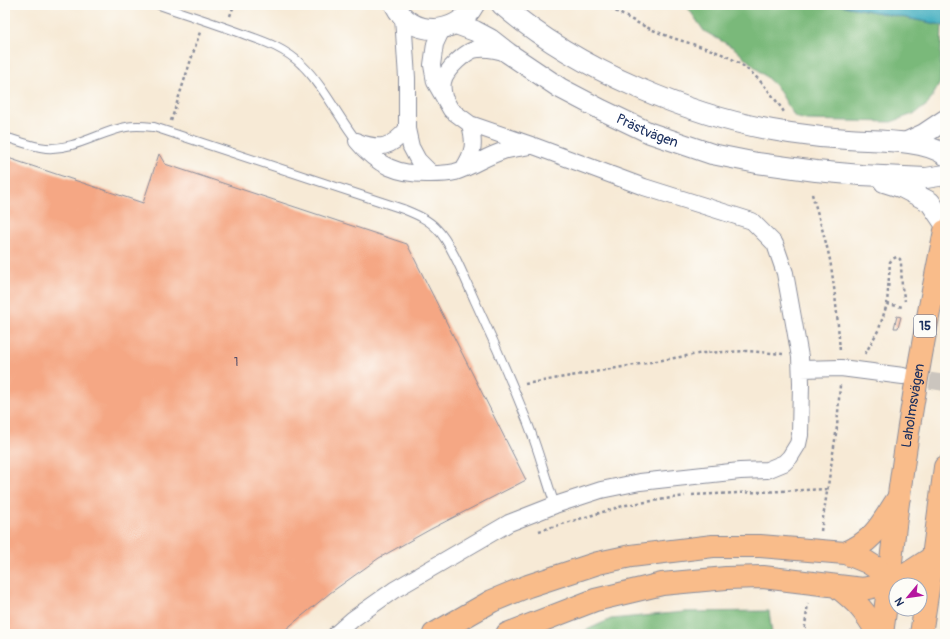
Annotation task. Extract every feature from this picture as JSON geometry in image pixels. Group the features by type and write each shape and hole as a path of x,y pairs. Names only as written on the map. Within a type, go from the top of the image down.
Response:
{"main road":[{"name":"Laholmsvägen","path":"893,577 899,497 909,422 925,327 945,231"},
{"path":"919,623 933,557 945,467"},
{"path":"845,553 860,546 876,532 899,497"},
{"path":"434,634 492,600 528,586 598,563 632,556 713,546 760,546 845,553 867,562 878,569 888,580"},
{"path":"903,577 933,557"},
{"path":"507,634 595,600 662,584 726,578 763,577 863,589 888,586"},
{"path":"836,586 859,606 866,614 878,634"},
{"name":"Laholmsvägen","path":"882,634 888,605"}],"street":[{"path":"336,634 353,619 394,590 509,523 530,514 601,490 640,482 740,471 767,470 784,463 790,457 798,444 800,435 800,363 785,273 775,244 752,221 644,187 470,124 451,110 435,82 432,65 435,44 449,26 466,16 474,5"},
{"path":"502,5 550,41 590,64 631,85 674,103 746,125 824,138 907,142 932,149 945,155"},
{"path":"399,11 407,78 407,129 411,147 418,160 432,174"},
{"name":"Prästvägen","path":"399,11 411,23 421,28 431,30 449,26 475,31 490,39 560,88 625,122 712,154 757,163 816,171 926,178 945,175"},
{"path":"444,99 443,81 449,69 459,59 477,48 493,49 508,53"},
{"path":"907,142 924,134 945,120"},
{"path":"463,169 471,156 474,146 470,124"},
{"path":"358,142 371,147 381,147 391,144 407,129"},
{"path":"358,142 375,160 390,168 417,174 443,174 455,172 502,151 534,146"},
{"name":"Prästvägen","path":"861,175 903,188 918,195 930,202 945,224"},
{"path":"800,363 903,376"}],"lane":[{"path":"159,5 276,46 291,55 303,65 315,79 358,142"},
{"path":"5,137 46,148 70,146 126,127 154,127 403,209 428,221 437,228 445,238 513,386 528,424 555,506"}],"path":[{"path":"604,5 627,18 664,35 729,57 752,73 774,97 786,115"},
{"path":"168,131 204,20"},
{"path":"812,194 825,237 834,283 841,368 837,427 820,536"},
{"path":"863,371 866,351 879,329 887,304 890,262 892,259 898,257 901,263 902,288 905,301"},
{"path":"887,304 903,307"},
{"path":"513,386 703,353 747,351 800,363"},
{"path":"530,514 539,532 626,505 690,495 827,489"},
{"path":"804,634 809,595"}],"green space":[{"path":"686,5 839,5 942,25 940,83 928,104 916,113 891,122 806,120 795,117 777,87 734,48 704,31"},
{"path":"769,611 772,634 578,634 611,619 684,612"}],"water":[{"path":"839,5 945,5 945,27 942,25"}],"building":[{"path":"159,154 165,164 407,244 526,480 431,529 379,558 330,593 280,634 5,634 5,157 143,203"},
{"path":"897,316 901,317 898,328 894,328"}],"tunnel":[{"path":"906,377 945,383"}]}
